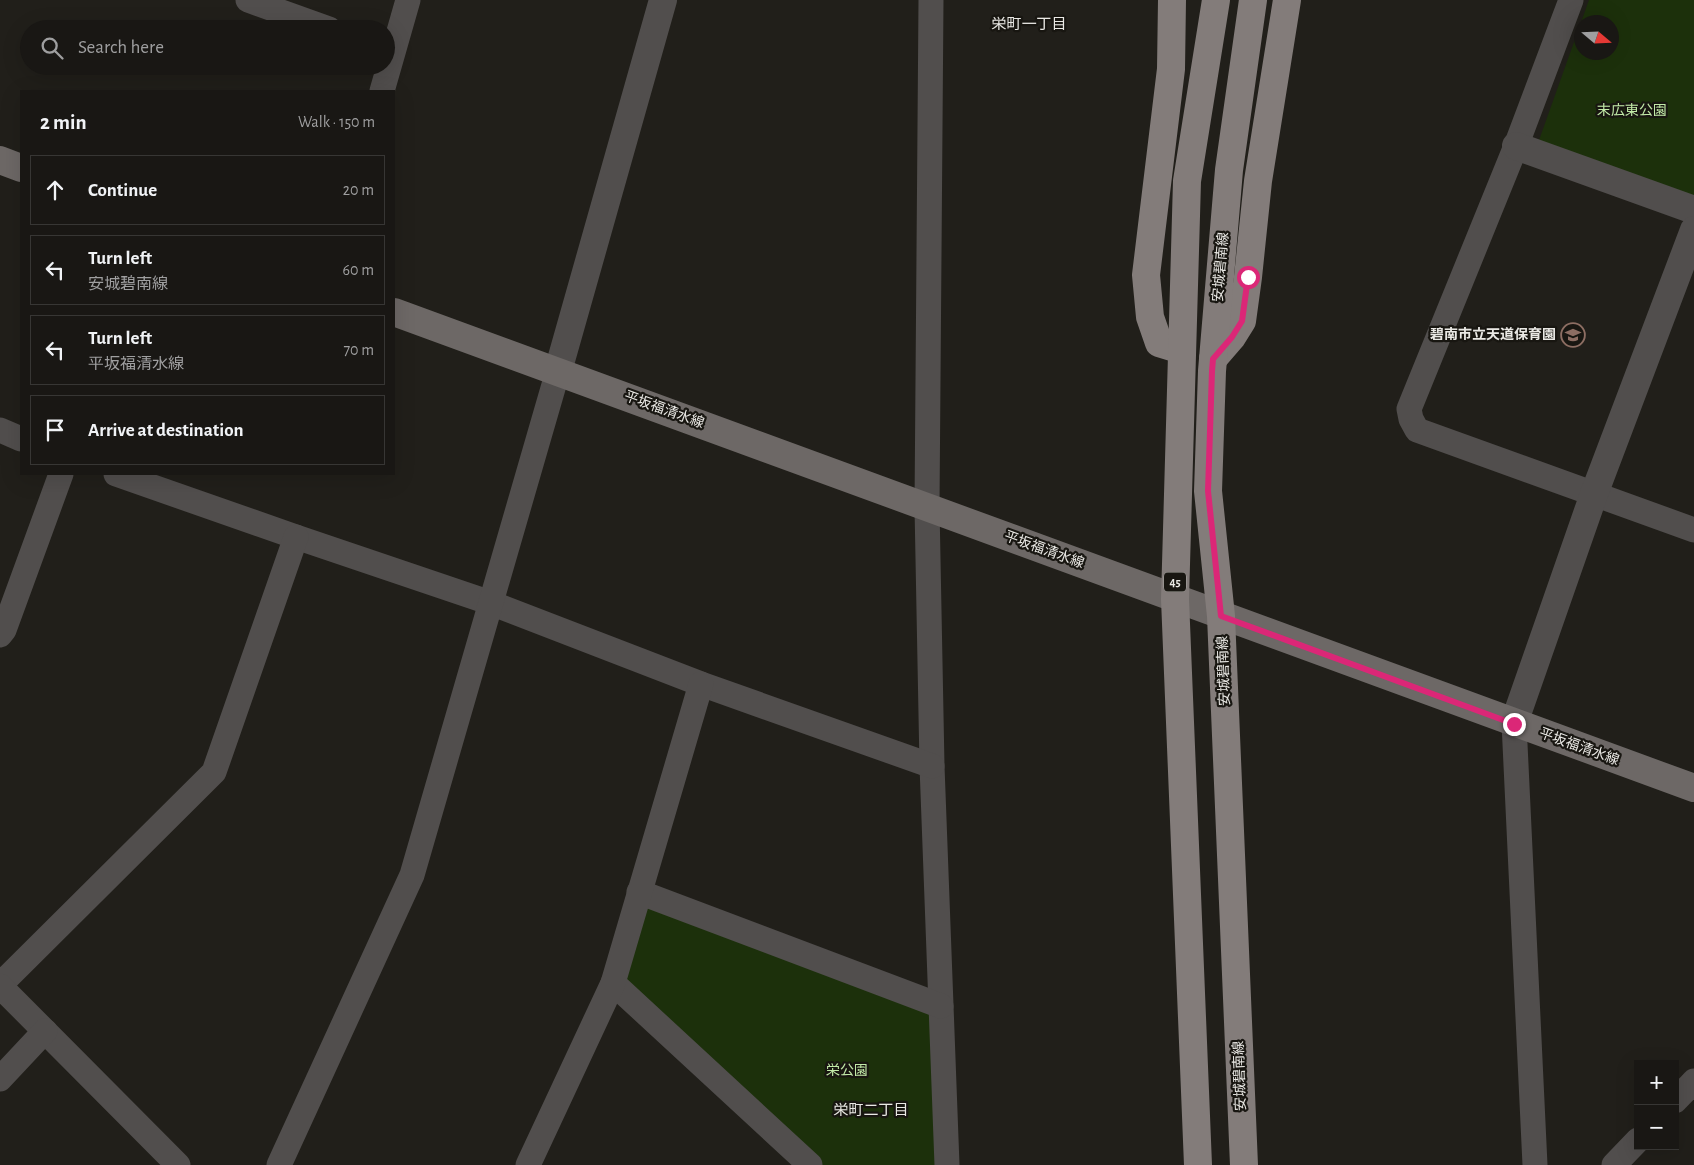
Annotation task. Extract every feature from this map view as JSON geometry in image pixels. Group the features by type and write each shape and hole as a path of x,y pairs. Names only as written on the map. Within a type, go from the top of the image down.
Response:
{"main road":[{"path":"1172,0 1171,69 1146,275 1150,317 1160,342 1182,350"},
{"name":"45","path":"1198,1165 1175,599 1187,181 1216,0"},
{"name":"安城碧南線","path":"1244,1165 1221,616 1208,491 1213,359 1229,170 1253,0"},
{"path":"1213,359 1232,337 1242,321 1258,181 1287,0"},
{"path":"0,160 20,168"},
{"name":"平坂福清水線","path":"395,312 1514,724 1694,788"}],"street":[{"path":"248,0 304,20"},
{"path":"395,36 408,0"},
{"path":"279,1165 412,874 664,0"},
{"path":"930,0 927,507 932,766 947,1165"},
{"path":"1571,0 1516,146 1408,409 1417,430 1694,530"},
{"path":"382,90 385,75"},
{"path":"1516,146 1694,210"},
{"path":"1535,1165 1514,724 1594,494 1694,230"},
{"path":"0,430 20,439"},
{"path":"0,635 4,630 62,475"},
{"path":"119,475 491,603 701,684 932,766"},
{"path":"178,1165 0,985 214,772 296,537"},
{"path":"528,1165 613,983 701,684"},
{"path":"639,892 941,1006"},
{"path":"613,983 810,1165"},
{"path":"0,1079 45,1031"},
{"path":"1679,1097 1694,1081"},
{"path":"1614,1165 1634,1144"}],"green space":[{"name":"末広東公園","path":"1589,0 1694,0 1694,198 1538,143 1574,42 1574,60 1619,60 1619,15 1584,15"},
{"name":"栄公園","path":"643,904 933,1010 937,1165 822,1165 623,979"}],"place":[{"name":"碧南市立天道保育園","path":"1573,335"}],"district":[{"name":"栄町一丁目","path":"1029,24"},
{"name":"栄町二丁目","path":"871,1110"}],"route":[{"path":"1248,277 1242,321 1232,337 1213,359 1212,371 1208,491 1221,616 1514,724"}]}
